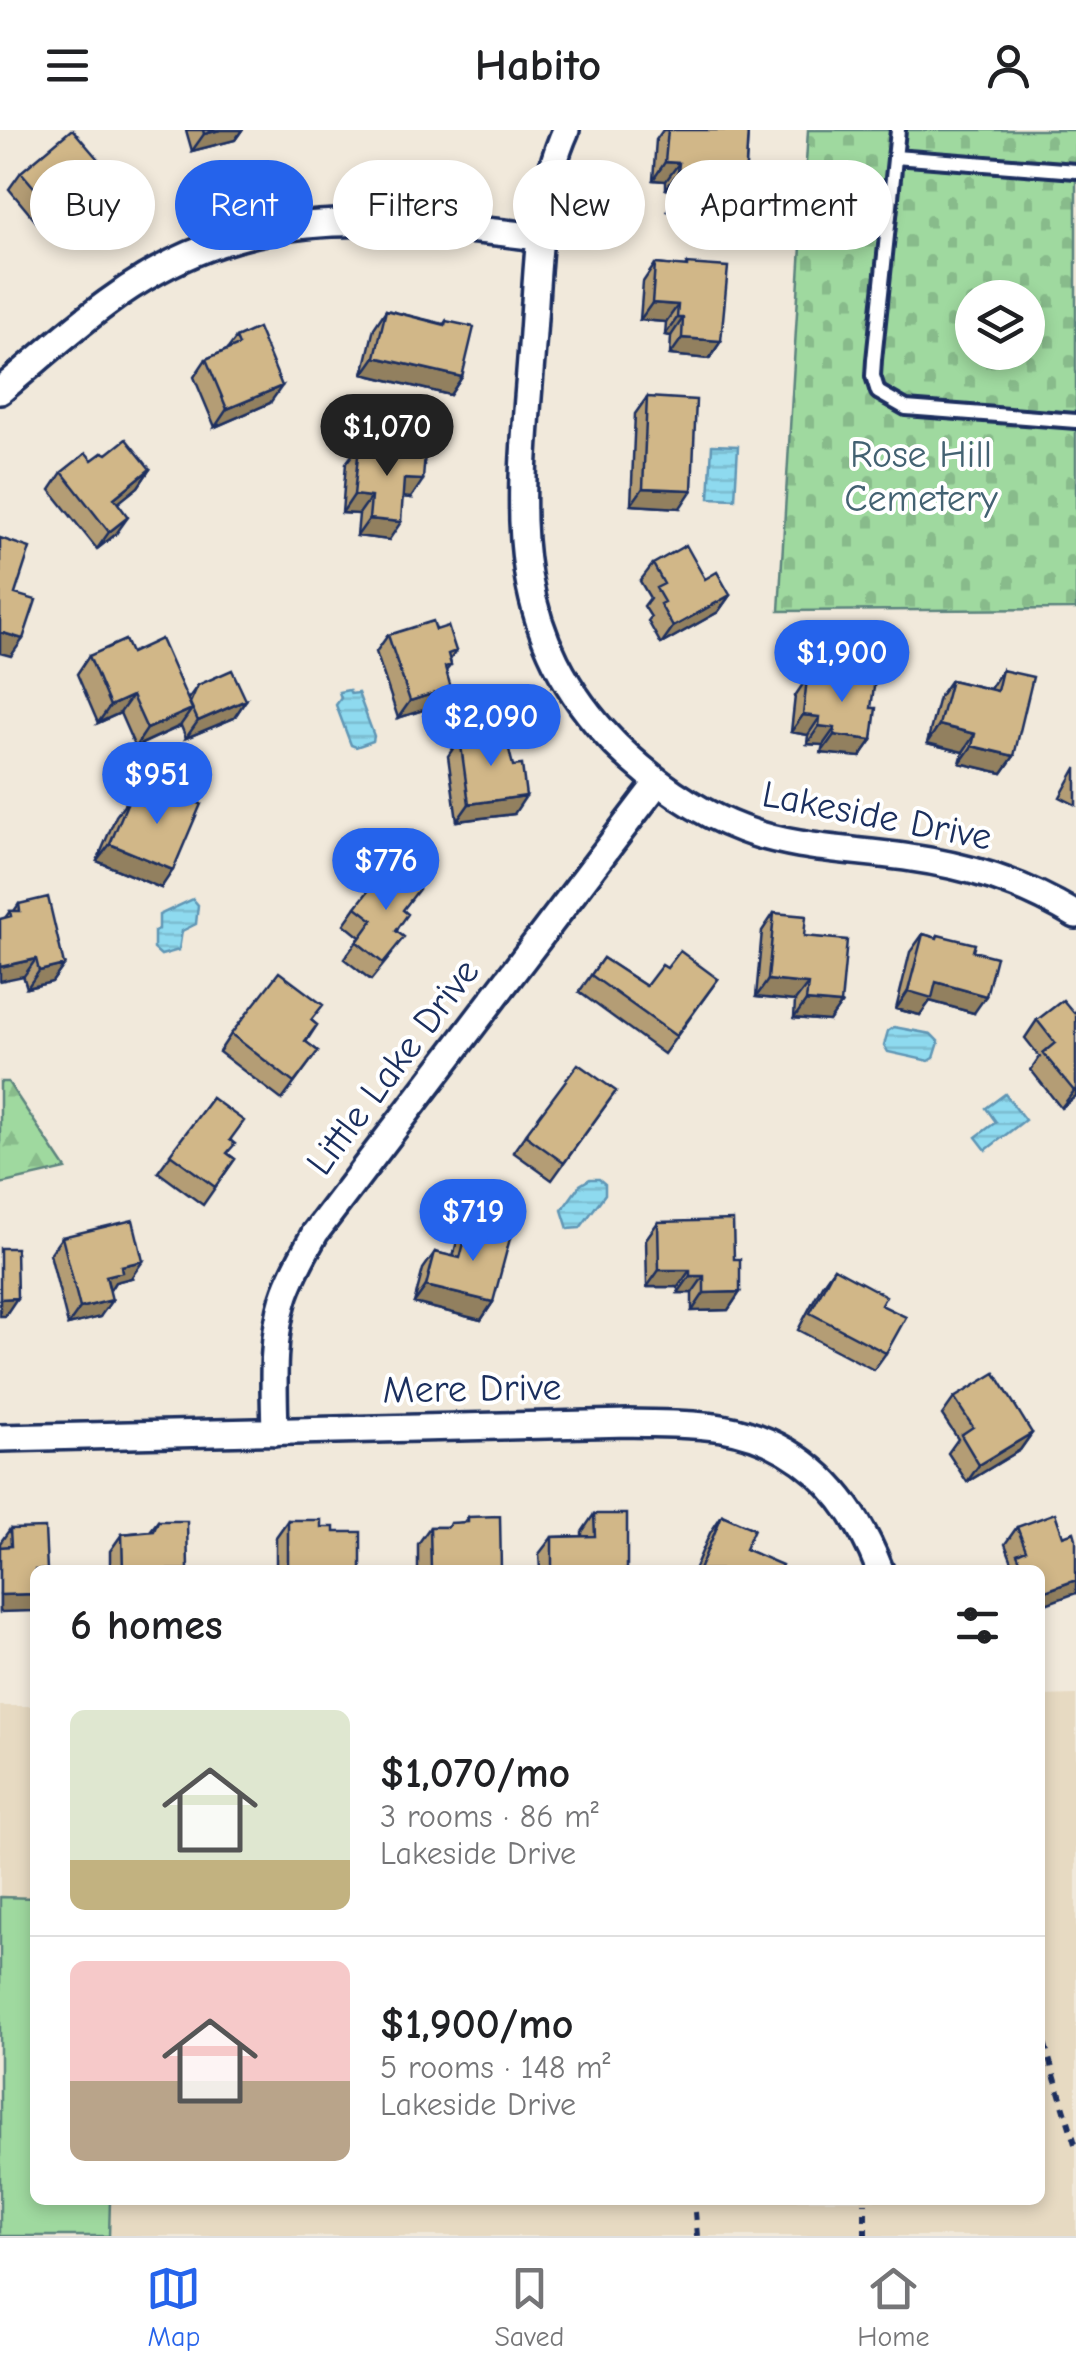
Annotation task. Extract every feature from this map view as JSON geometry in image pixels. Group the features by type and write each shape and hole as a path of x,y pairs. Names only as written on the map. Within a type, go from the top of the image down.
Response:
{"street":[{"name":"Lakeside Drive","path":"557,160 566,130"},
{"path":"0,391 107,303 148,276 213,244 260,230 356,221 513,235"},
{"name":"Lakeside Drive","path":"539,250 522,531 529,580 547,649 566,684 602,730 658,782 696,807 740,828 835,851 906,857 998,876 1031,889 1076,915"},
{"name":"Little Lake Drive","path":"275,1432 279,1322 292,1276 315,1233 658,782"},
{"name":"Mere Drive","path":"0,1438 629,1423 724,1429 770,1443 829,1483 845,1501 878,1565"}],"lane":[{"path":"898,130 874,360 878,392 906,408 1076,421"},
{"path":"895,157 1076,171"}],"path":[{"path":"1045,2045 1076,2147"},
{"path":"865,2205 865,2236"},
{"path":"695,2212 697,2236"}],"shaded area":[{"path":"1076,1695 1076,2236 0,2236 0,1706 30,1706 30,2205 1045,2205 1045,1696"}],"green space":[{"name":"Rose Hill Cemetery","path":"808,130 1076,130 1076,609 779,611 801,250 892,250 892,160 806,160"},
{"path":"0,1082 8,1082 66,1169 0,1184"},
{"path":"0,1897 30,1898 30,2205 110,2205 109,2236 0,2236"}],"water":[{"path":"712,445 738,446 735,499 709,498"},
{"path":"349,690 351,694 358,693 374,736 373,741 356,747 351,745 336,705 341,698 339,692"},
{"path":"193,899 198,905 196,924 182,931 179,950 161,955 154,949 159,915"},
{"path":"894,1027 931,1034 939,1042 934,1058 929,1061 888,1052 884,1045 888,1031"},
{"path":"1005,1094 1025,1120 986,1150 976,1137 996,1122 986,1108"},
{"path":"590,1179 605,1184 605,1194 580,1228 568,1229 562,1210 580,1185"}],"building":[{"path":"73,130 99,160 35,160"},
{"path":"668,130 748,130 746,160 665,160"},
{"path":"30,164 30,183 21,172"},
{"path":"655,264 728,267 721,341 682,338 683,318 677,318 678,305 652,303"},
{"path":"386,310 445,325 446,321 474,327 462,377 375,357"},
{"path":"258,328 282,386 227,409 206,359 239,345 236,338"},
{"path":"647,397 696,400 692,490 643,488"},
{"path":"126,439 150,469 114,498 128,517 109,532 62,472 86,453 92,460"},
{"path":"359,446 425,452 423,480 404,479 401,522 369,519 371,497 354,495"},
{"path":"0,538 30,548 15,594 36,600 23,639 0,632"},
{"path":"686,545 705,579 717,572 730,595 673,627 660,604 664,602 656,588 664,584 653,564"},
{"path":"433,621 436,630 448,626 456,651 448,654 451,665 445,667 451,688 410,701 388,635"},
{"path":"161,639 192,709 147,729 132,696 110,706 89,656 125,640 131,653"},
{"path":"232,670 246,700 198,721 190,703 198,685"},
{"path":"1002,670 1033,677 1014,756 972,746 975,734 939,725 951,680 997,691"},
{"path":"827,674 875,679 872,740 834,735 835,728 819,726 820,717 803,715 807,678 827,681"},
{"path":"505,733 513,766 522,765 526,796 469,804 460,738"},
{"path":"156,785 201,804 173,870 110,844 129,799 147,806"},
{"path":"388,865 419,889 403,910 408,914 396,931 404,937 383,963 357,942 373,920 356,907"},
{"path":"48,897 64,965 39,971 36,959 0,967 0,919 11,916 10,911 20,911 19,904"},
{"path":"774,913 806,916 804,936 847,940 841,1004 806,1001 808,984 768,980"},
{"path":"923,934 975,944 973,951 996,957 986,996 936,982 932,998 908,991"},
{"path":"680,951 718,979 676,1036 591,975 603,958 646,986 662,965 667,968"},
{"path":"279,972 323,1005 311,1020 317,1025 305,1041 318,1051 294,1083 231,1034"},
{"path":"1063,1000 1076,1011 1074,1091 1043,1053 1055,1043 1037,1020"},
{"path":"578,1064 616,1091 564,1163 525,1135"},
{"path":"212,1098 244,1121 230,1140 235,1144 227,1153 235,1159 215,1187 170,1154"},
{"path":"133,1220 143,1261 121,1266 122,1272 106,1276 112,1300 80,1308 62,1237"},
{"path":"470,1220 512,1231 493,1302 426,1286 435,1252 460,1258"},
{"path":"733,1220 734,1259 740,1259 740,1292 704,1293 704,1276 690,1276 690,1270 659,1270 658,1222"},
{"path":"0,1248 16,1248 17,1298 0,1299"},
{"path":"834,1268 886,1296 881,1305 906,1317 886,1353 810,1313"},
{"path":"995,1373 1032,1433 979,1465 961,1435 973,1427 954,1398"},
{"path":"1055,1513 1063,1536 1074,1532 1076,1580 1045,1591 1045,1565 1022,1565 1017,1554 1026,1550 1017,1527"},
{"path":"594,1514 627,1514 627,1565 552,1565 552,1537 595,1536"},
{"path":"722,1515 754,1529 745,1549 782,1565 701,1565"},
{"path":"500,1516 501,1565 431,1565 430,1527 468,1522 468,1517"},
{"path":"288,1520 321,1520 321,1527 334,1527 334,1532 361,1532 361,1565 288,1565"},
{"path":"158,1521 187,1521 188,1565 123,1565 122,1534 154,1531"},
{"path":"45,1528 47,1565 30,1565 30,1594 0,1595 0,1547 11,1546 10,1529"}]}
